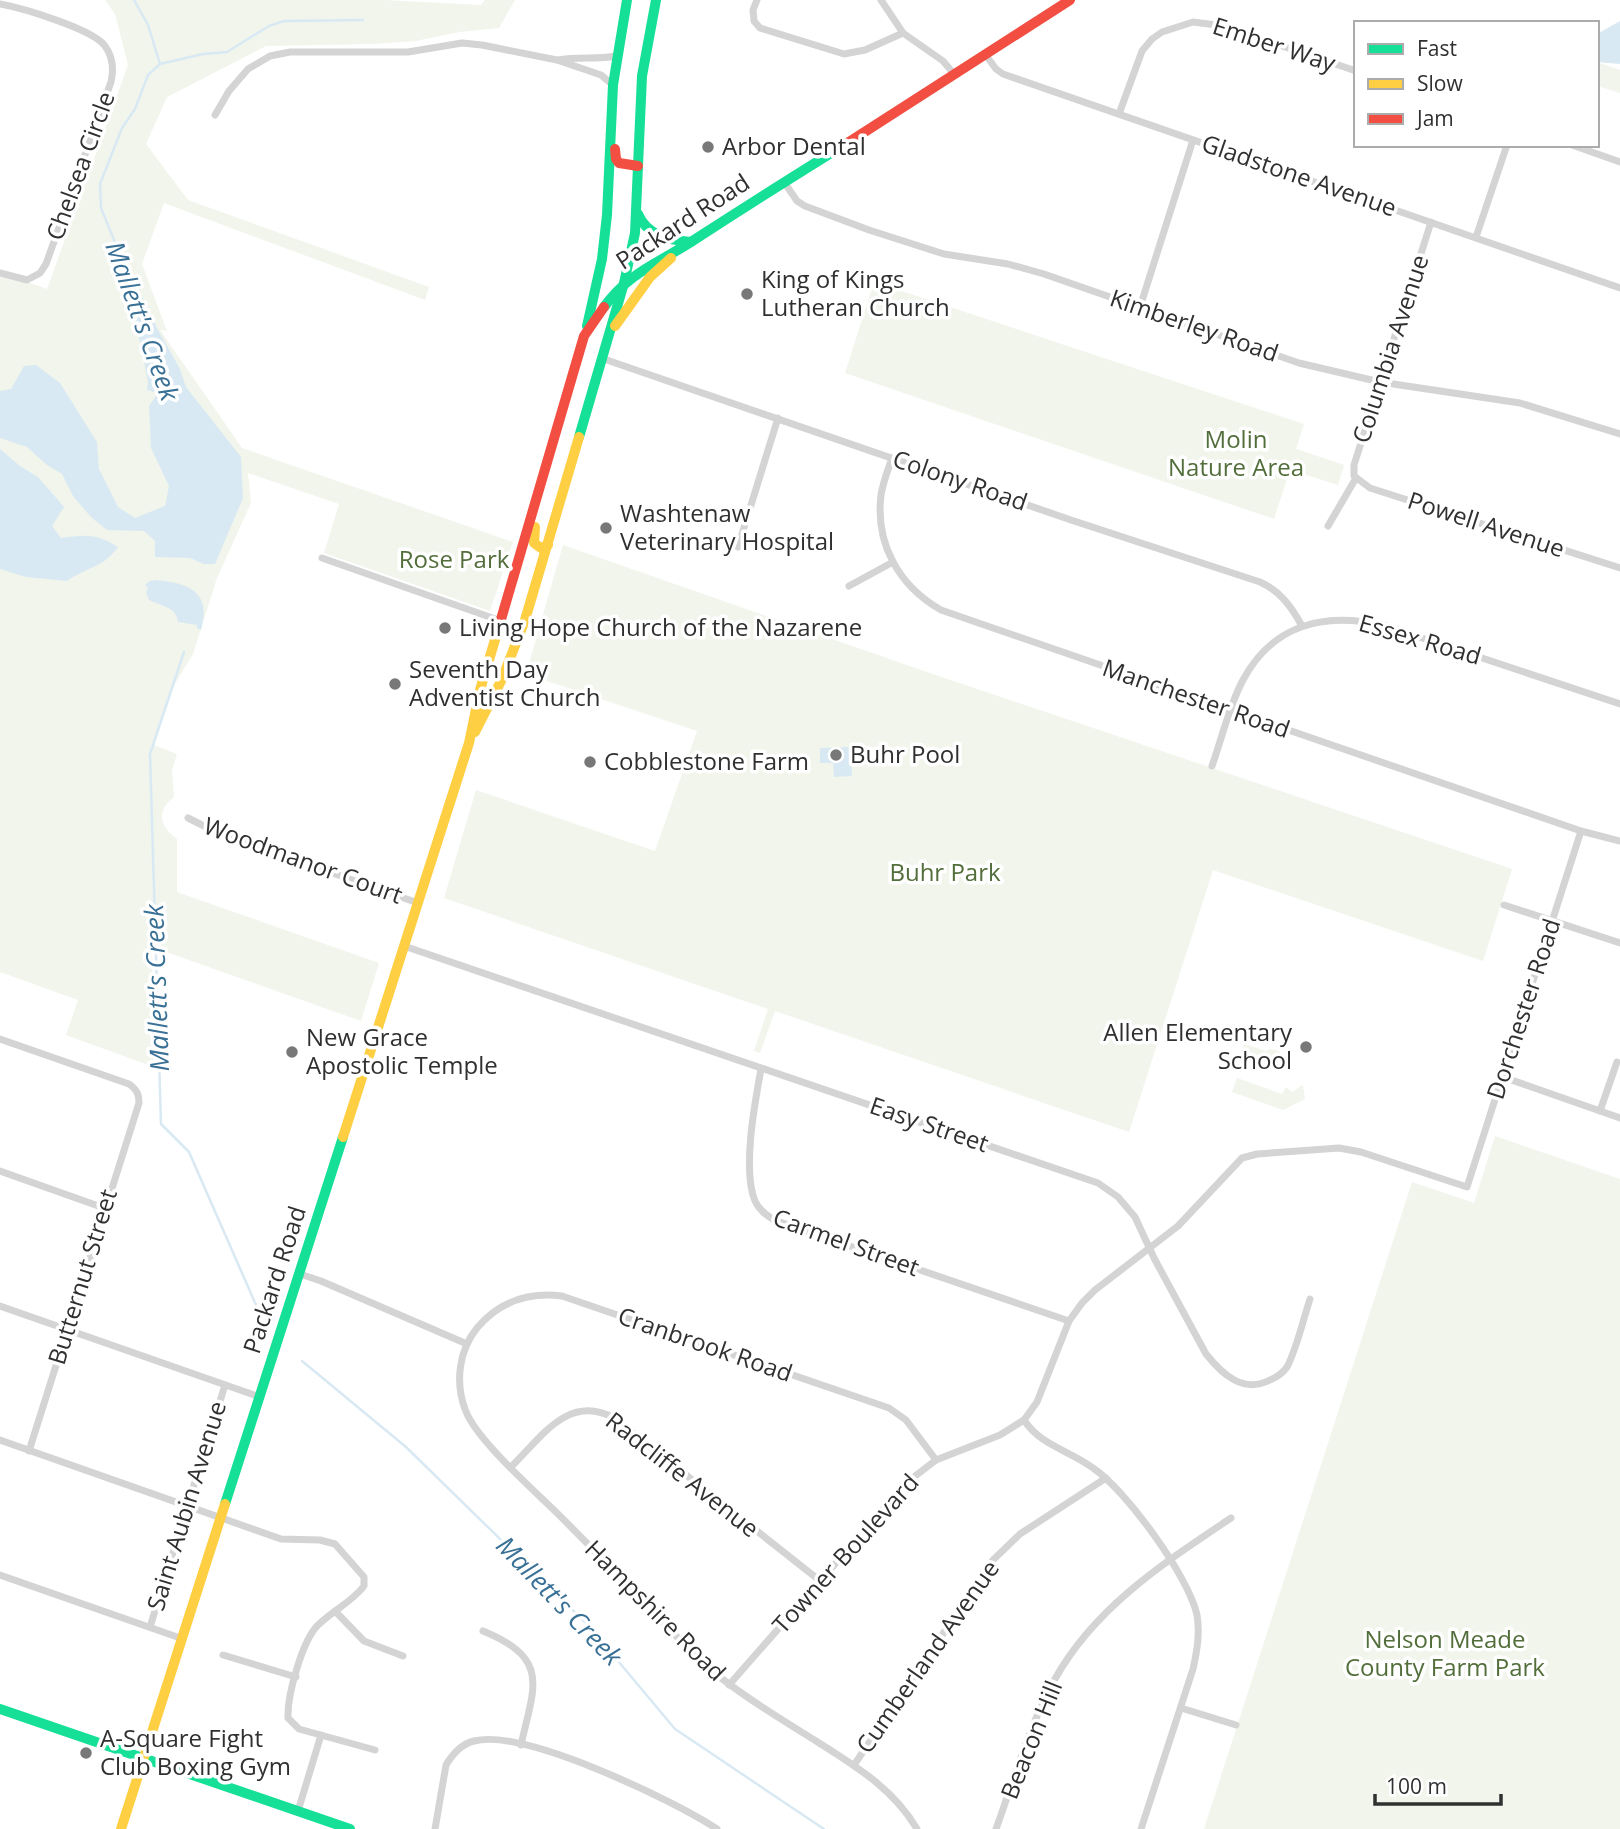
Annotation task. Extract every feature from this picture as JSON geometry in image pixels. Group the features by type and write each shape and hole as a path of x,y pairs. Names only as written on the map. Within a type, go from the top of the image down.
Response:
{"main road":[{"path":"584,336 602,259 607,215 612,85 626,0"},
{"path":"646,50 643,33 649,0"},
{"path":"646,50 656,0"},
{"name":"Packard Road","path":"121,1829 469,743 480,690 584,336 608,301 624,283 642,269 688,244 1070,0"},
{"name":"Packard Road","path":"469,743 495,695 514,651 548,545 624,283 635,233 642,76 646,50"},
{"path":"610,119 615,133 616,159 623,165 638,166"},
{"path":"637,208 641,223 649,231 688,244"},
{"path":"608,337 629,303 650,277 688,244"},
{"path":"546,468 545,492 533,538 538,547 548,545"},
{"path":"514,651 503,658 499,656 498,650 516,592 519,560"},
{"path":"0,1709 350,1829"}],"street":[{"path":"757,0 753,10 754,21 760,27 844,54 865,50 903,33"},
{"path":"881,0 903,33 943,61 954,74"},
{"name":"Chelsea Circle","path":"0,4 88,33 105,46 111,56 114,70 46,264 40,274 27,280 0,272"},
{"name":"Ember Way","path":"1119,114 1142,51 1152,39 1163,32 1193,22 1224,26 1354,70"},
{"path":"215,115 229,91 248,68 270,56 290,52 408,52 462,43 482,45 557,60 601,75 612,85"},
{"name":"Gladstone Avenue","path":"985,54 1003,74 1620,288"},
{"path":"557,60 616,56"},
{"path":"1140,307 1193,140"},
{"path":"1476,237 1506,147"},
{"path":"1578,147 1620,162"},
{"name":"Kimberley Road","path":"784,182 797,201 805,206 869,230 953,256 1025,268 1299,363 1380,382 1520,403 1620,435"},
{"name":"Columbia Avenue","path":"1328,526 1355,477 1354,465 1431,222"},
{"name":"Colony Road","path":"601,358 1260,582 1273,588 1284,598 1302,626"},
{"path":"737,547 778,418"},
{"name":"Manchester Road","path":"892,458 881,494 880,516 884,540 893,562 910,589 925,601 956,617 1581,831 1620,841"},
{"name":"Powell Avenue","path":"1355,477 1370,488 1620,568"},
{"path":"322,558 501,621"},
{"path":"849,586 893,562"},
{"name":"Essex Road","path":"1212,766 1243,679 1266,649 1302,626 1333,619 1357,619 1386,626 1620,704"},
{"name":"Woodmanor Court","path":"188,818 216,832 418,903"},
{"name":"Dorchester Road","path":"1467,1186 1581,831"},
{"path":"1504,905 1620,943"},
{"name":"Easy Street","path":"404,946 1108,1188 1128,1206 1206,1354 1217,1368 1232,1380 1243,1384 1266,1383 1279,1376 1286,1367 1310,1299"},
{"name":"Butternut Street","path":"0,1039 130,1084 136,1088 139,1095 139,1103 29,1451"},
{"path":"1600,1111 1617,1062"},
{"name":"Carmel Street","path":"761,1069 754,1104 750,1180 757,1204 764,1214 774,1220 1069,1321"},
{"path":"1503,1077 1620,1118"},
{"name":"Towner Boulevard","path":"729,1685 906,1483 936,1460 1000,1435 1024,1420 1041,1395 1069,1321 1095,1290 1178,1226 1242,1158 1328,1148 1349,1149 1467,1186"},
{"path":"0,1171 104,1208"},
{"path":"300,1274 321,1280 467,1344"},
{"name":"Cranbrook Road","path":"467,1344 487,1317 508,1303 537,1295 562,1296 889,1408 906,1420 936,1460"},
{"path":"0,1306 260,1397"},
{"name":"Hampshire Road","path":"467,1344 460,1380 465,1409 470,1421 511,1467 700,1661 729,1685 883,1786 917,1829"},
{"name":"Saint Aubin Avenue","path":"150,1628 225,1385"},
{"name":"Radcliffe Avenue","path":"511,1467 561,1418 582,1410 603,1412 820,1580"},
{"path":"1024,1420 1042,1441 1085,1462 1130,1503 1192,1598 1199,1630 1193,1668 1141,1829"},
{"path":"0,1440 281,1539 320,1540 339,1547 365,1581 361,1590 312,1633 302,1654 288,1718 299,1729 375,1750"},
{"name":"Cumberland Avenue","path":"854,1765 993,1560 1020,1534 1105,1478"},
{"name":"Beacon Hill","path":"996,1829 1033,1726 1056,1678 1085,1636 1114,1604 1169,1559 1231,1518"},
{"path":"0,1575 183,1639"},
{"path":"335,1611 364,1641 403,1656"},
{"path":"483,1631 503,1639 529,1662 534,1679 521,1745"},
{"path":"223,1655 296,1677"},
{"path":"1181,1708 1236,1726"},
{"path":"298,1811 321,1735"},
{"path":"435,1829 444,1775 451,1757 465,1744 486,1739 521,1745 571,1760 635,1785 717,1829"}],"green space":[{"name":"Rose Park","path":"105,0 384,0 481,5 485,0 515,0 499,28 459,32 416,41 266,46 167,97 146,144 188,200 429,287 425,300 164,203 142,264 167,331 160,330 242,448 513,542 490,611 324,553 339,504 248,473 251,503 217,578 193,654 173,687 154,745 177,754 172,770 174,797 164,808 162,818 166,829 177,839 177,892 379,963 361,1021 152,947 154,1067 66,1035 78,1000 0,972 0,272 47,289 128,65 115,14"},
{"path":"1599,63 1620,70 1620,93 1599,87"},
{"name":"Molin Nature Area","path":"874,282 1304,424 1296,449 1344,465 1338,485 1290,470 1274,519 845,373"},
{"name":"Buhr Park","path":"563,545 921,670 1512,869 1483,961 1213,870 1129,1132 775,1011 760,1053 754,1051 768,1009 444,898 476,790 655,851 697,731 526,674"},
{"path":"1244,1044 1266,1051 1279,1051 1283,1057 1280,1068 1264,1068 1250,1061 1240,1054"},
{"path":"1237,1078 1282,1094 1286,1087 1292,1092 1303,1085 1305,1099 1283,1110 1232,1092"},
{"name":"Nelson Meade County Farm Park","path":"1495,1136 1620,1179 1620,1829 1204,1829 1412,1182 1474,1203"}],"water":[{"path":"1620,21 1620,64 1599,62 1599,33"},
{"path":"136,283 180,369 186,387 241,457 243,498 215,564 204,564 190,558 155,557 155,541 144,531 107,530 91,517 73,496 62,474 27,447 0,438 0,391 11,389 24,366 36,365 60,383 97,442 99,469 118,507 135,518 165,506 169,486 151,448 149,406 158,393 147,390 148,381 129,289"},
{"path":"0,449 38,477 64,507 52,526 61,538 84,536 103,539 118,547 112,554 67,581 26,577 0,569"},
{"path":"156,580 188,587 195,592 203,607 201,630 197,625 178,622 172,610 149,600 146,592 148,588 145,585"},
{"name":"Buhr Pool","path":"851,747 852,776 834,777 833,763 820,763 820,748"}],"waterway":[{"name":"Mallett's Creek","path":"134,0 148,25 160,64"},
{"name":"Mallett's Creek","path":"134,289 101,208 100,184 122,128 135,109 148,75 160,64 203,54 227,52 269,26 284,21 363,20"},
{"name":"Mallett's Creek","path":"184,652 150,754 161,1124 189,1152 256,1305"},
{"name":"Mallett's Creek","path":"302,1361 406,1447 587,1624 675,1729 824,1829"}],"traffic: fast":[{"path":"587,326 602,259 607,215 613,85 627,0"},
{"path":"579,437 624,283 635,233 642,76 656,0"},
{"path":"604,307 634,276 849,142"},
{"path":"638,214 647,227 660,236 691,242"},
{"path":"225,1504 343,1137"},
{"path":"0,1709 350,1829"}],"traffic: slow":[{"path":"615,326 650,277 671,258"},
{"path":"475,732 502,679 525,620 579,437"},
{"path":"535,527 534,543 541,548 548,545"},
{"path":"343,1137 469,743 480,690 497,633"},
{"path":"121,1829 225,1504"}],"traffic: jam":[{"path":"849,142 1070,0"},
{"path":"615,149 619,163 638,166"},
{"path":"497,633 584,336 604,307"}],"place":[{"name":"Arbor Dental","path":"708,147"},
{"name":"King of Kings Lutheran Church","path":"747,294"},
{"name":"Washtenaw Veterinary Hospital","path":"606,528"},
{"name":"Living Hope Church of the Nazarene","path":"445,628"},
{"name":"Seventh Day Adventist Church","path":"395,684"},
{"name":"Buhr Pool","path":"836,755"},
{"name":"Cobblestone Farm","path":"590,762"},
{"name":"Allen Elementary School","path":"1306,1047"},
{"name":"New Grace Apostolic Temple","path":"292,1052"},
{"name":"A-Square Fight Club Boxing Gym","path":"86,1753"}]}
